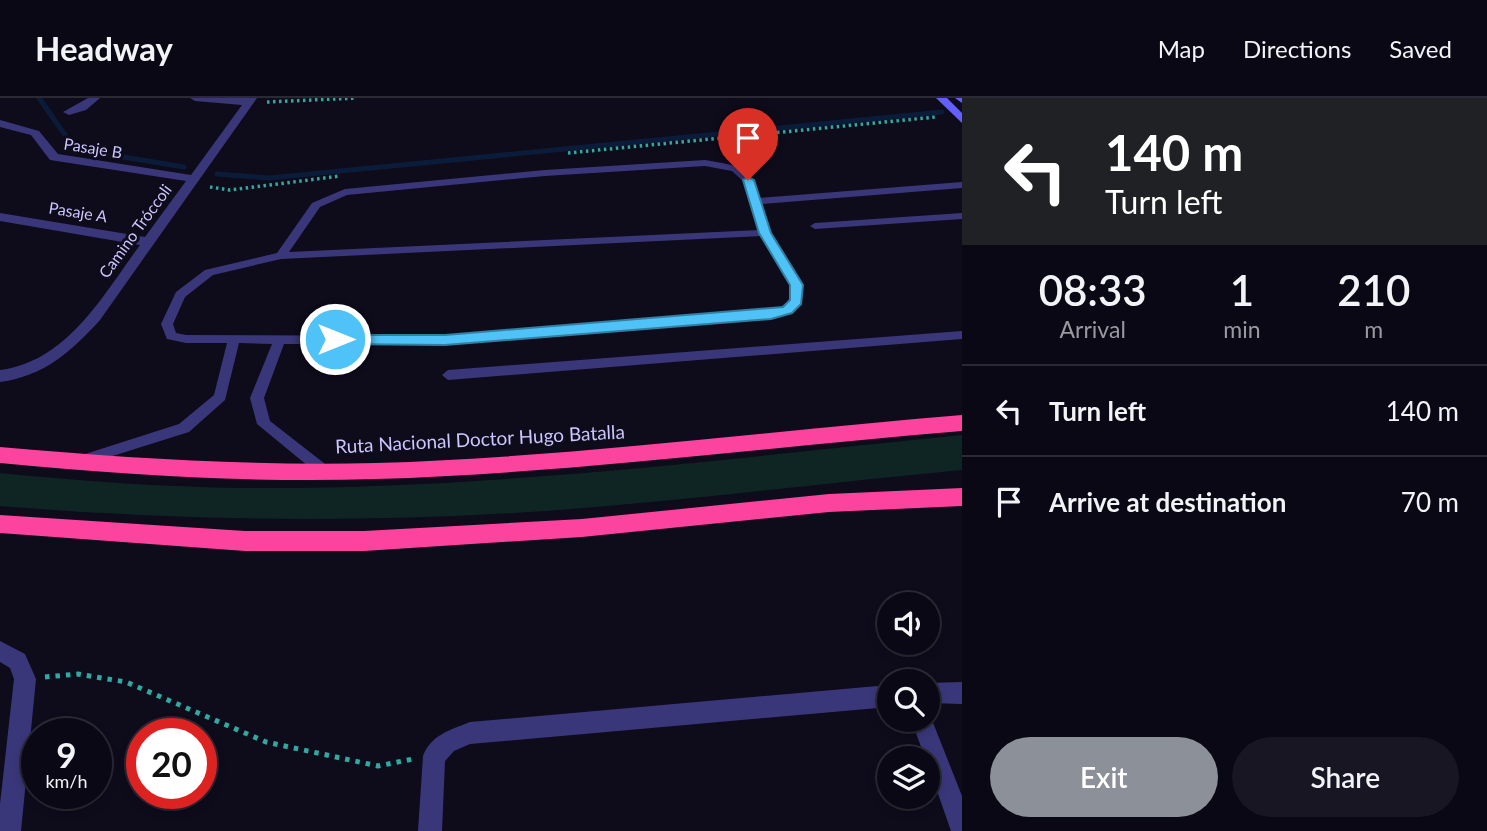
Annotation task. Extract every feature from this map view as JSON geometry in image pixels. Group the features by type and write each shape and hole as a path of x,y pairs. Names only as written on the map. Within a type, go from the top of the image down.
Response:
{"highway":[{"name":"Ruta Nacional Doctor Hugo Batalla","path":"0,455 234,471 429,469 587,459 838,432 962,423"},
{"path":"0,524 219,540 364,541 582,528 829,503 962,486"},
{"path":"829,503 962,497"}],"street":[{"path":"69,111 82,108 95,98"},
{"path":"195,98 251,100"},
{"path":"941,98 962,120"},
{"name":"Camino Tróccoli","path":"0,376 33,370 64,350 95,317 251,100"},
{"path":"0,135 6,125 28,123"},
{"name":"Pasaje B","path":"6,125 35,134 54,158 194,179"},
{"name":"Pasaje A","path":"0,217 149,242"},
{"path":"0,651 18,661 25,679 9,831"},
{"path":"940,694 962,693"},
{"path":"430,831 434,756 446,743 470,733 877,697"},
{"path":"927,732 962,828"}],"lane":[{"path":"281,256 316,205 345,192 545,173 705,163 735,169 748,180 765,233 797,285 796,301 788,310 771,314 445,340 186,339 171,335 167,324 180,295 209,272 281,256 765,233"},
{"path":"755,201 962,185"},
{"path":"815,226 962,216"},
{"path":"448,375 962,335"},
{"path":"78,462 184,428 220,397 234,339"},
{"path":"280,339 257,398 264,424 324,471"}],"path":[{"path":"251,100 357,98"},
{"path":"25,679 78,674 126,682 266,742 378,766 434,756"}],"green space":[{"path":"962,435 962,470 570,509 450,516 321,519 192,517 0,506 0,473 122,483 243,488 423,484 693,463"}],"waterway":[{"path":"39,98 75,149 184,167"},
{"path":"217,174 269,178 942,112"}],"route":[{"path":"335,339 445,340 771,314 788,310 796,301 797,285 765,233 748,180"}]}
